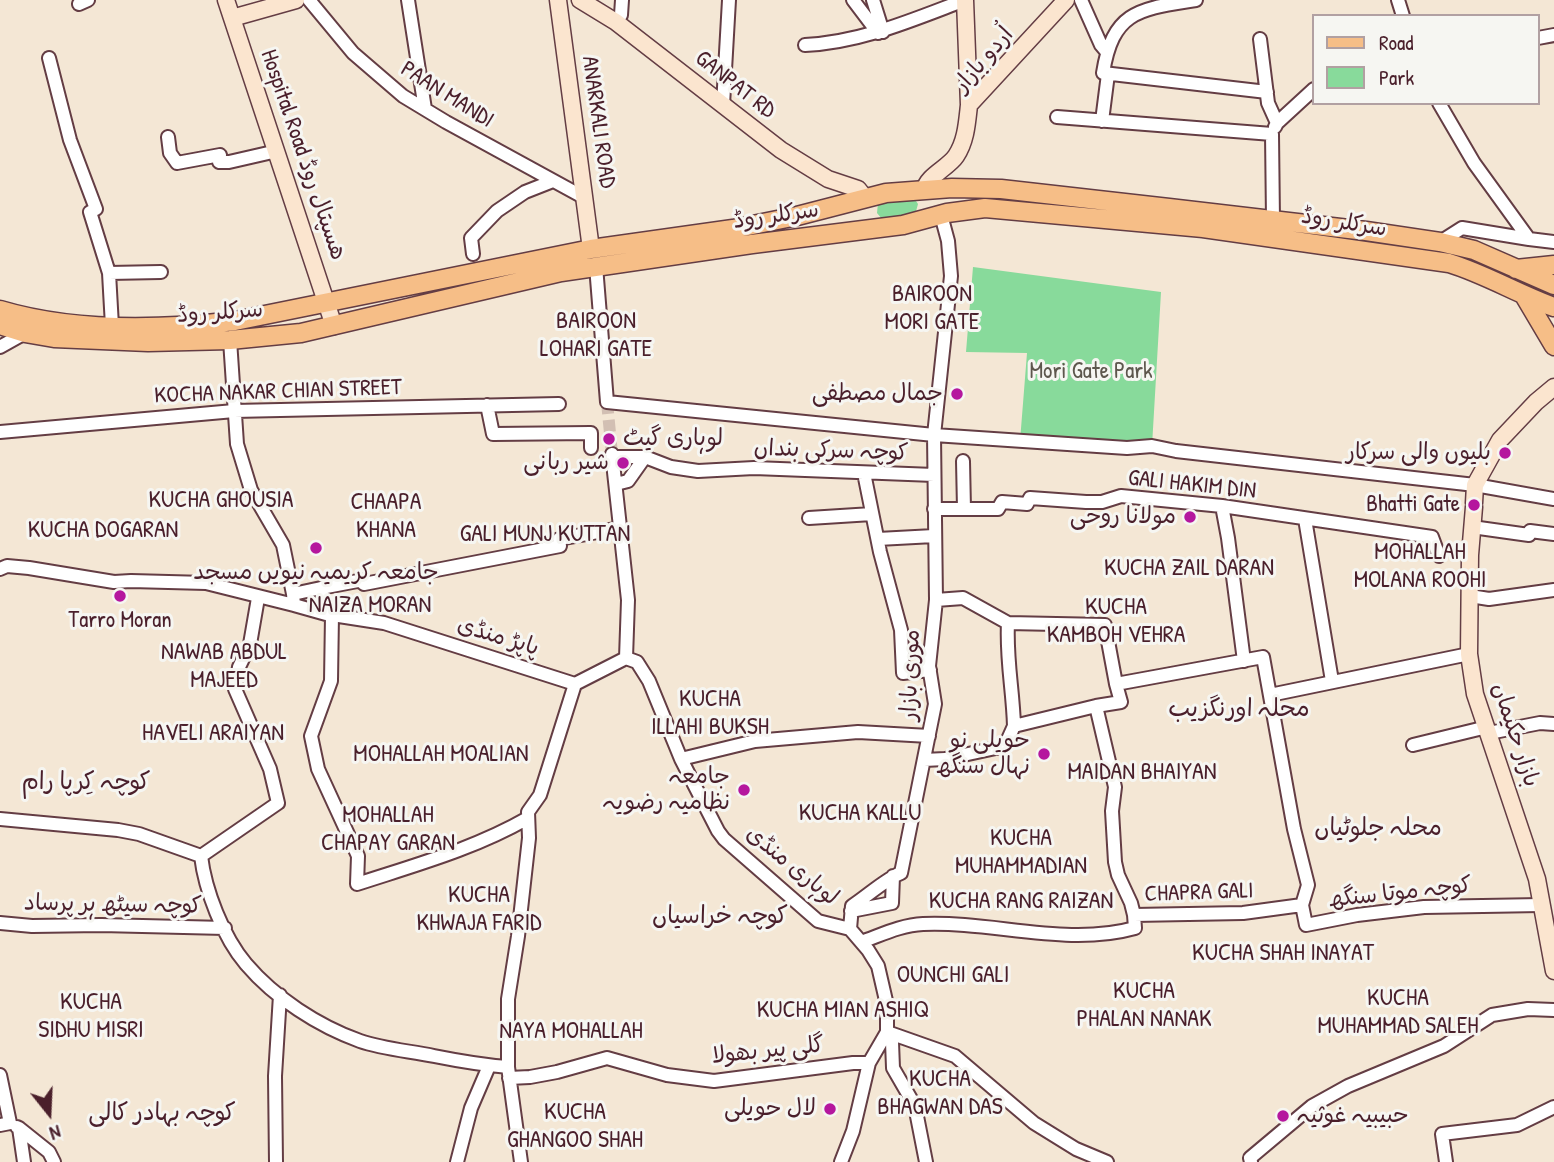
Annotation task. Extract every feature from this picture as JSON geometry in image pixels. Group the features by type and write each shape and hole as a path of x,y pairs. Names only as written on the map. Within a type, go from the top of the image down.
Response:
{"main road":[{"name":"سرکلر روڈ","path":"0,310 39,320 112,326 208,324 593,258 797,216 865,198 925,189 1001,189 1440,242 1474,250 1554,285"},
{"path":"925,189 935,216"},
{"path":"865,198 869,216 877,228"},
{"name":"سرکلر روڈ","path":"0,325 25,333 83,340 230,340 334,326 593,258 903,225 974,209 1003,208 1270,237 1449,264 1465,268 1525,297 1554,307"},
{"path":"1516,269 1554,265"},
{"path":"1525,297 1554,346"},
{"path":"286,311 290,333"}],"street":[{"name":"Hospital Road ھسپتال روڈ","path":"226,0 334,326"},
{"path":"232,18 296,0"},
{"name":"PAAN MANDI","path":"309,0 353,53 403,96 585,198"},
{"path":"408,0 425,109"},
{"name":"ANARKALI ROAD","path":"558,0 593,258"},
{"name":"GANPAT RD","path":"580,0 616,22 802,164 828,178 858,189 865,198"},
{"path":"616,22 621,15 622,0"},
{"path":"723,105 729,0"},
{"path":"853,0 881,32"},
{"path":"873,0 881,32"},
{"path":"805,45 832,44 881,32 965,0 969,105"},
{"name":"اُردو بازار","path":"925,189 928,181 947,167 959,152 969,105 1066,0"},
{"path":"1081,0 1101,45 1107,51"},
{"path":"1196,0 1158,6 1132,14 1122,24 1107,51 1103,73 1266,92"},
{"path":"1260,39 1266,92 1274,128 1273,220"},
{"path":"49,58 70,140 96,209 90,212 110,272 112,326"},
{"path":"1102,121 1108,74"},
{"path":"1057,117 1274,128 1312,91"},
{"path":"1440,105 1474,163 1529,239"},
{"path":"168,136 170,153 177,163 220,155 219,162 229,162 277,151"},
{"path":"473,254 471,238 497,211 525,192 552,181"},
{"name":"موری بازار","path":"851,911 852,906 901,873 935,704 930,670 936,600 934,435 951,275 948,241 935,216"},
{"path":"1440,242 1462,228 1554,242"},
{"path":"593,258 607,402 934,435 1127,448 1152,446 1475,485 1554,499"},
{"path":"110,272 161,272"},
{"path":"0,347 25,333"},
{"path":"230,340 237,444 251,490 284,545 294,599"},
{"path":"1475,485 1500,440 1554,387"},
{"name":"KOCHA NAKAR CHIAN STREET","path":"0,432 234,411 559,404"},
{"path":"487,405 493,434 591,433 592,448"},
{"name":"کوچہ سرکی بنداں","path":"616,484 613,455 645,457 671,467 698,471 754,468 934,475"},
{"path":"521,1162 508,1072 508,999 530,838 528,812 540,795 575,684 626,658 628,600 616,484 628,481 645,457"},
{"path":"963,461 964,509"},
{"path":"864,473 901,631 903,673 930,670"},
{"name":"بازار حکیماں","path":"1475,485 1469,596 1469,654 1475,694 1537,878 1552,945 1554,971"},
{"name":"GALI HAKIM DIN","path":"934,509 998,509 1003,502 1027,504 1030,498 1102,502 1121,496 1222,506 1432,537 1440,556"},
{"path":"1222,506 1244,661"},
{"path":"809,518 872,514"},
{"path":"1305,519 1332,681"},
{"path":"1472,527 1529,535 1530,531 1554,534"},
{"path":"0,569 7,566 29,568 114,582 131,580 205,583 258,598 294,599 321,588 363,580 364,584 560,546 559,539 620,528"},
{"path":"878,539 934,536"},
{"path":"321,588 329,614 331,681 311,736 318,769 358,856 357,884 451,854 502,833 528,818"},
{"path":"1469,596 1489,599 1554,590"},
{"path":"936,600 963,597 1008,623 1105,625 1121,702 1014,726"},
{"path":"0,819 118,830 139,834 201,856 278,803 270,769 235,689 239,667 250,644 258,598"},
{"name":"پاپڑ منڈی","path":"294,599 329,614 384,623 575,684"},
{"path":"924,760 945,760 1005,746 1014,726 1013,697 1006,655 1008,623"},
{"path":"1270,695 1469,654"},
{"path":"1116,684 1263,657 1294,829 1307,885 1302,905"},
{"name":"لوہاری منڈی","path":"626,658 637,662 649,681 681,759 724,839 818,921 850,929 877,966 887,1005 887,1032 892,1042 893,1068 915,1106 926,1162"},
{"path":"1096,706 1115,787 1112,811 1115,862 1134,915"},
{"path":"1413,745 1488,730 1540,723 1554,724"},
{"path":"681,759 755,741 858,732 929,736"},
{"name":"گلی پیر بھولا","path":"201,856 210,895 245,963 280,995 314,1020 362,1042 489,1066 530,1077 607,1058 667,1075 714,1081 869,1063"},
{"path":"850,929 851,911 892,903 893,876"},
{"name":"CHAPRA GALI","path":"861,942 885,932 922,924 1082,935 1117,933 1135,928 1134,915 1243,913 1302,905"},
{"name":"کوچہ موتا سنگھ","path":"1302,905 1306,925 1424,906 1542,905"},
{"name":"کوچہ سیٹھ ہر پرساد","path":"0,923 32,926 225,928"},
{"path":"276,1162 275,1076 280,995"},
{"path":"1251,1162 1250,1158 1312,1106 1348,1086 1444,1046 1492,1015 1528,1009 1554,1010"},
{"path":"841,1162 853,1131 869,1063 887,1032 955,1056 1034,1123 1076,1149 1107,1162"},
{"path":"457,1162 471,1108 489,1066"},
{"path":"0,1074 10,1125 24,1162"},
{"path":"1446,1155 1442,1134 1517,1125 1554,1107"},
{"path":"10,1125 49,1152 54,1162"}],"green space":[{"path":"914,198 918,204 915,215 882,219 877,213 878,203"},
{"name":"Mori Gate Park","path":"973,267 1161,292 1152,446 1020,441 1027,353 966,352"}],"tunnel":[{"path":"607,402 612,454"}],"place":[{"name":"جمال مصطفی","path":"957,394"},
{"name":"لوہاری گیٹ","path":"609,439"},
{"name":"بلیوں والی سرکار","path":"1505,453"},
{"name":"شیر ربانی","path":"623,463"},
{"name":"Bhatti Gate","path":"1474,505"},
{"name":"مولانا روحی","path":"1190,517"},
{"name":"جامعہ کریمیہ نیویں مسجد","path":"316,548"},
{"name":"Tarro Moran","path":"120,596"},
{"name":"حویلی نو نہال سنگھ","path":"1044,754"},
{"name":"جامعہ نظامیہ رضویہ","path":"744,790"},
{"name":"لال حویلی","path":"830,1109"},
{"name":"حبیبیہ غوثیہ","path":"1283,1116"}],"district":[{"name":"BAIROON MORI GATE","path":"932,309"},
{"name":"BAIROON LOHARI GATE","path":"596,336"},
{"name":"KUCHA GHOUSIA","path":"221,501"},
{"name":"CHAAPA KHANA","path":"386,517"},
{"name":"KUCHA DOGARAN","path":"103,531"},
{"name":"GALI MUNJ KUTTAN","path":"545,535"},
{"name":"MOHALLAH MOLANA ROOHI","path":"1420,567"},
{"name":"KUCHA ZAIL DARAN","path":"1189,569"},
{"name":"NAIZA MORAN","path":"370,606"},
{"name":"KUCHA KAMBOH VEHRA","path":"1116,622"},
{"name":"NAWAB ABDUL MAJEED","path":"224,667"},
{"name":"محلہ اورنگزیب","path":"1239,710"},
{"name":"KUCHA ILLAHI BUKSH","path":"710,714"},
{"name":"HAVELI ARAIYAN","path":"213,734"},
{"name":"MOHALLAH MOALIAN","path":"441,755"},
{"name":"MAIDAN BHAIYAN","path":"1142,773"},
{"name":"کوچہ کِرپا رام","path":"86,783"},
{"name":"KUCHA KALLU","path":"860,814"},
{"name":"محلہ جلوٹیاں","path":"1378,829"},
{"name":"MOHALLAH CHAPAY GARAN","path":"388,830"},
{"name":"KUCHA MUHAMMADIAN","path":"1021,853"},
{"name":"KUCHA RANG RAIZAN","path":"1021,902"},
{"name":"KUCHA KHWAJA FARID","path":"479,910"},
{"name":"کوچہ خراسیاں","path":"720,917"},
{"name":"KUCHA SHAH INAYAT","path":"1283,954"},
{"name":"OUNCHI GALI","path":"953,976"},
{"name":"KUCHA PHALAN NANAK","path":"1144,1006"},
{"name":"KUCHA MIAN ASHIQ","path":"843,1011"},
{"name":"KUCHA MUHAMMAD SALEH","path":"1398,1013"},
{"name":"KUCHA SIDHU MISRI","path":"91,1017"},
{"name":"NAYA MOHALLAH","path":"571,1032"},
{"name":"KUCHA BHAGWAN DAS","path":"940,1094"},
{"name":"کوچہ بہادر کالی","path":"162,1114"},
{"name":"KUCHA GHANGOO SHAH","path":"575,1127"}]}
